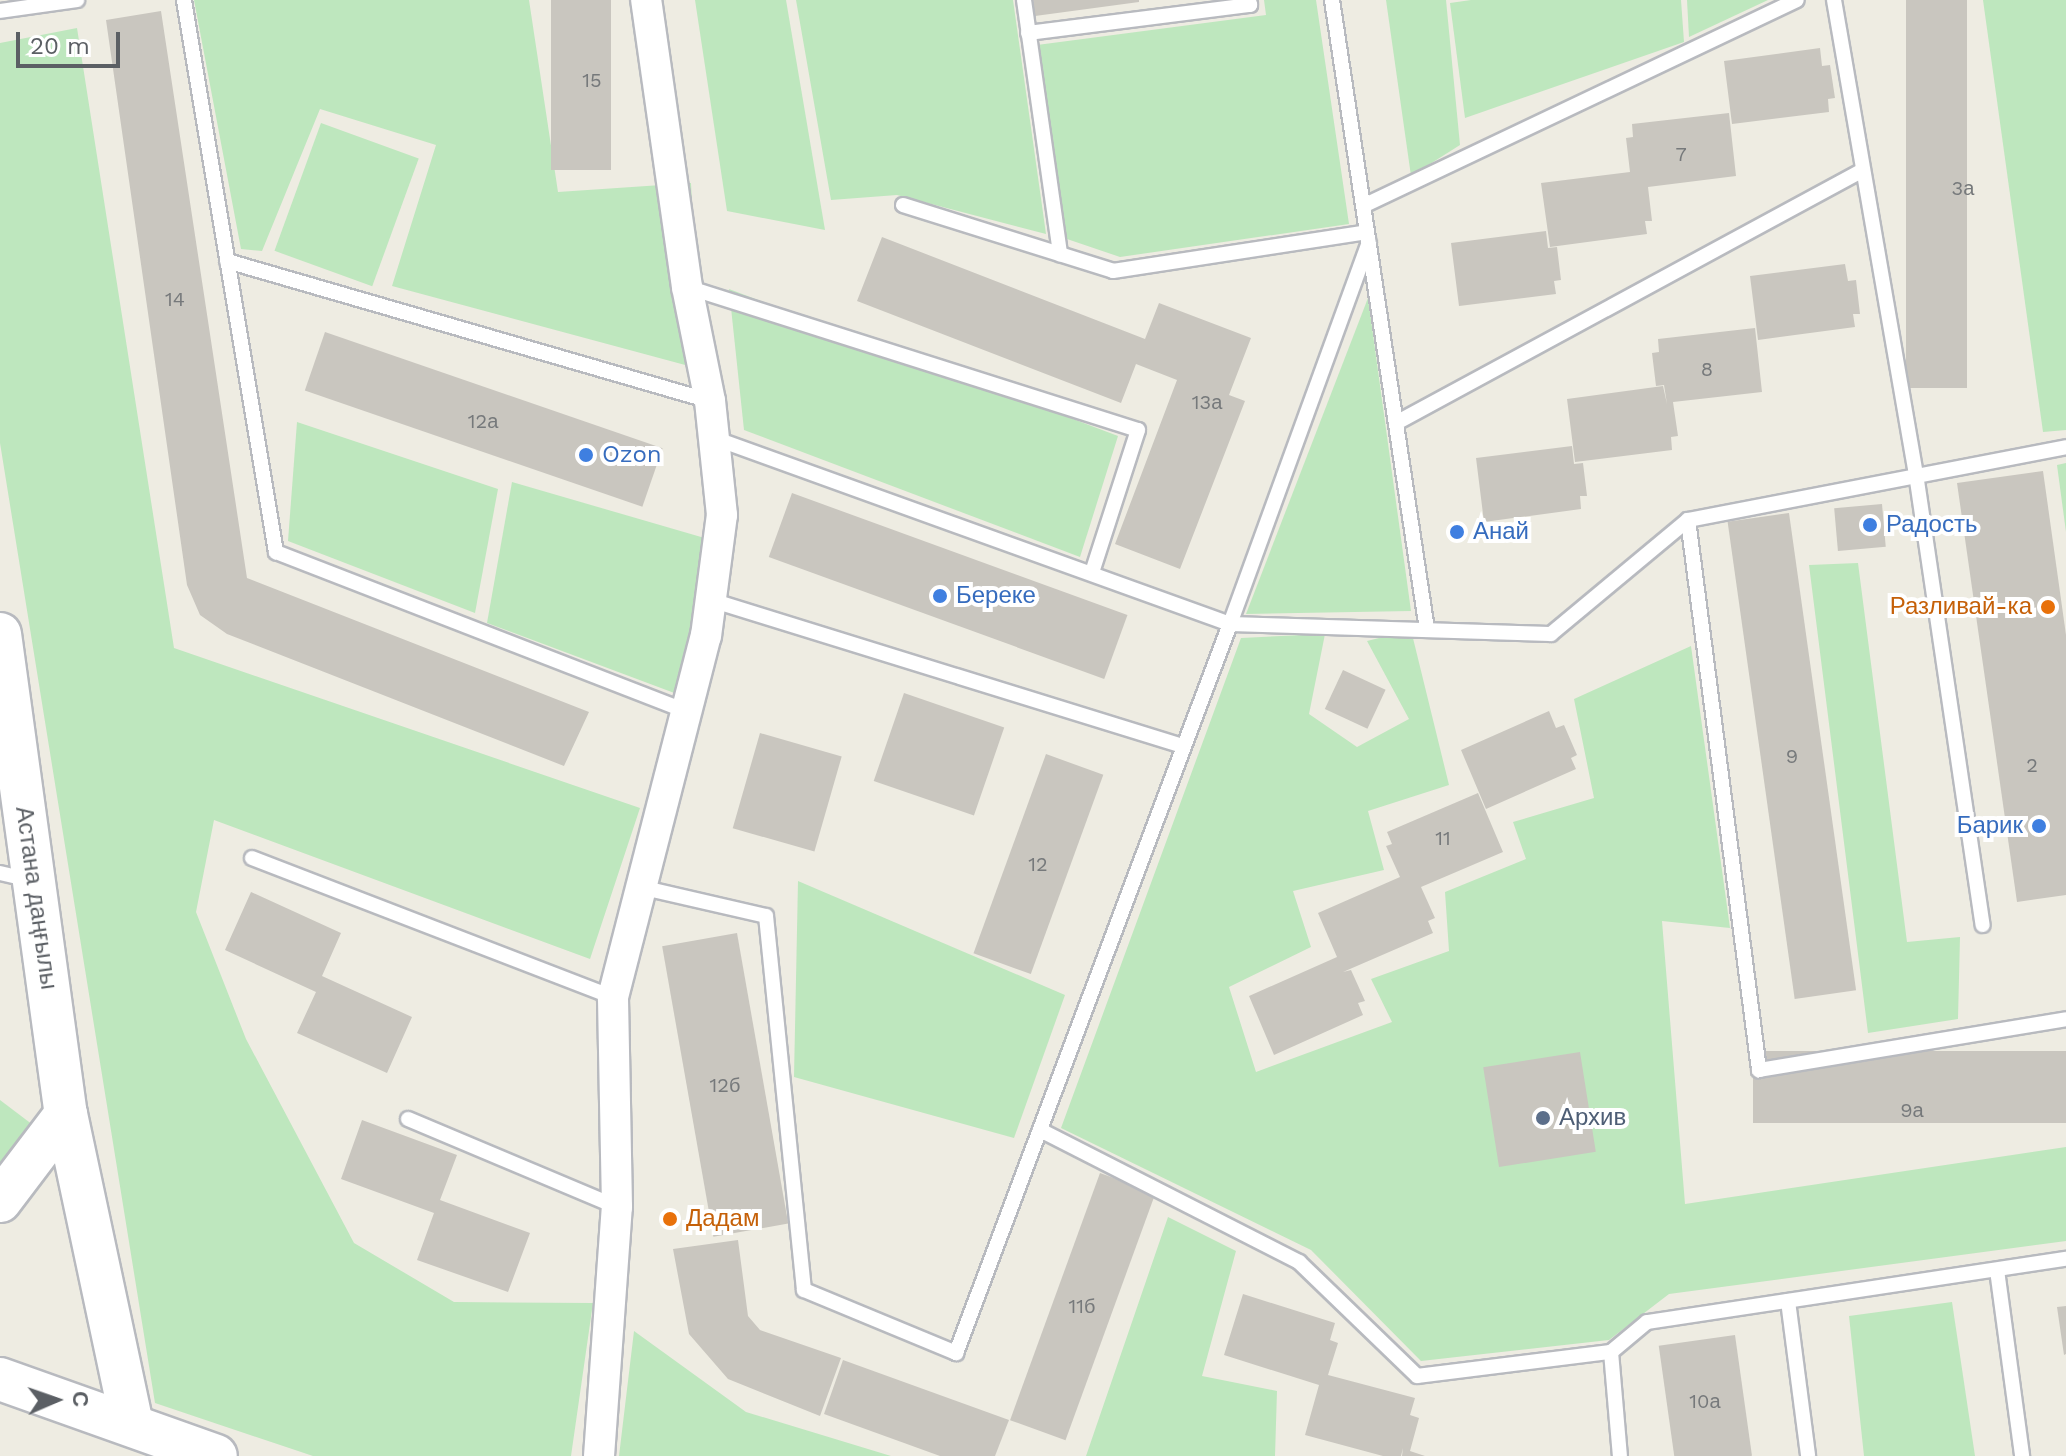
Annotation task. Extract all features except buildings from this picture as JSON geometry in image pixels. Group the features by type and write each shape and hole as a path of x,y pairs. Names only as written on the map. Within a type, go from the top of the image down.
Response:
{"street":[{"path":"599,1456 617,1207 613,997 688,712 711,600 722,515 710,401 687,287 646,0"},
{"name":"Астана даңғылы","path":"0,634 17,877 132,1425"},
{"path":"0,1201 66,1114"},
{"path":"0,1379 216,1456"}],"lane":[{"path":"0,11 77,0"},
{"path":"184,0 276,552 688,712"},
{"path":"1024,0 1060,254"},
{"path":"1028,33 1250,5 1249,0"},
{"path":"1332,0 1427,630"},
{"path":"1363,206 1796,0"},
{"path":"1834,0 1916,474 1983,925"},
{"path":"1396,423 1863,170"},
{"path":"903,205 1113,271 1368,238"},
{"path":"644,888 766,916 804,1290 956,1353 1230,624 1368,238"},
{"path":"227,261 710,401"},
{"path":"687,287 1138,430 1092,572"},
{"path":"714,438 1230,624 1551,634 1688,520 2066,447"},
{"path":"1688,520 1759,1070 2066,1019"},
{"path":"711,600 1184,746"},
{"path":"252,858 613,997"},
{"path":"408,1119 617,1207"},
{"path":"1040,1130 1299,1262 1417,1376 1611,1352 1647,1322 2066,1259"},
{"path":"1997,1270 2022,1456"},
{"path":"1788,1301 1808,1456"},
{"path":"1611,1352 1620,1456"}],"green space":[{"path":"194,0 529,0 558,192 691,183 700,369 392,286 436,145 320,109 262,251 241,249"},
{"path":"695,0 786,0 825,230 727,211"},
{"path":"796,0 1013,0 1046,234 897,195 831,200"},
{"path":"1264,0 1316,0 1349,224 1120,257 1067,239 1037,45 1266,15"},
{"path":"1386,0 1446,0 1460,145 1411,176"},
{"path":"1471,0 1681,0 1684,42 1465,118 1450,3"},
{"path":"1687,0 1768,0 1689,37"},
{"path":"1983,0 2066,0 2066,430 2043,432"},
{"path":"77,28 174,648 640,808 590,959 214,820 196,912 246,1039 354,1243 454,1302 593,1303 571,1456 313,1456 155,1403 0,443 0,43"},
{"path":"321,123 419,159 372,286 274,251"},
{"path":"729,289 1118,436 1080,557 744,430"},
{"path":"1368,298 1411,611 1246,614"},
{"path":"297,422 498,489 475,613 288,541"},
{"path":"2066,463 2066,532 2057,465"},
{"path":"512,482 708,539 677,694 487,623"},
{"path":"1858,563 1907,942 1960,937 1958,1019 1868,1033 1809,565"},
{"path":"1411,630 1449,785 1368,811 1384,870 1293,891 1311,947 1229,987 1256,1072 1392,1022 1371,979 1449,951 1445,892 1526,859 1513,822 1594,798 1574,699 1691,646 1730,928 1662,921 1685,1204 2066,1147 2066,1241 1669,1294 1609,1340 1421,1361 1311,1250 1061,1128 1241,638 1325,634 1309,714 1357,747 1409,719 1367,641"},
{"path":"798,881 1065,995 1014,1138 794,1077"},
{"path":"0,1100 33,1125 0,1173"},
{"path":"1168,1217 1236,1251 1202,1376 1277,1391 1275,1456 1086,1456"},
{"path":"1952,1302 1975,1456 1864,1456 1849,1316"},
{"path":"634,1331 746,1412 891,1456 619,1456"}],"place":[{"name":"Ozon","path":"586,455"},
{"name":"Радость","path":"1870,525"},
{"name":"Анай","path":"1457,532"},
{"name":"Береке","path":"940,596"},
{"name":"Разливай-ка","path":"2048,607"},
{"name":"Барик","path":"2039,826"},
{"name":"Архив","path":"1543,1118"},
{"name":"Дадам","path":"670,1219"}]}
